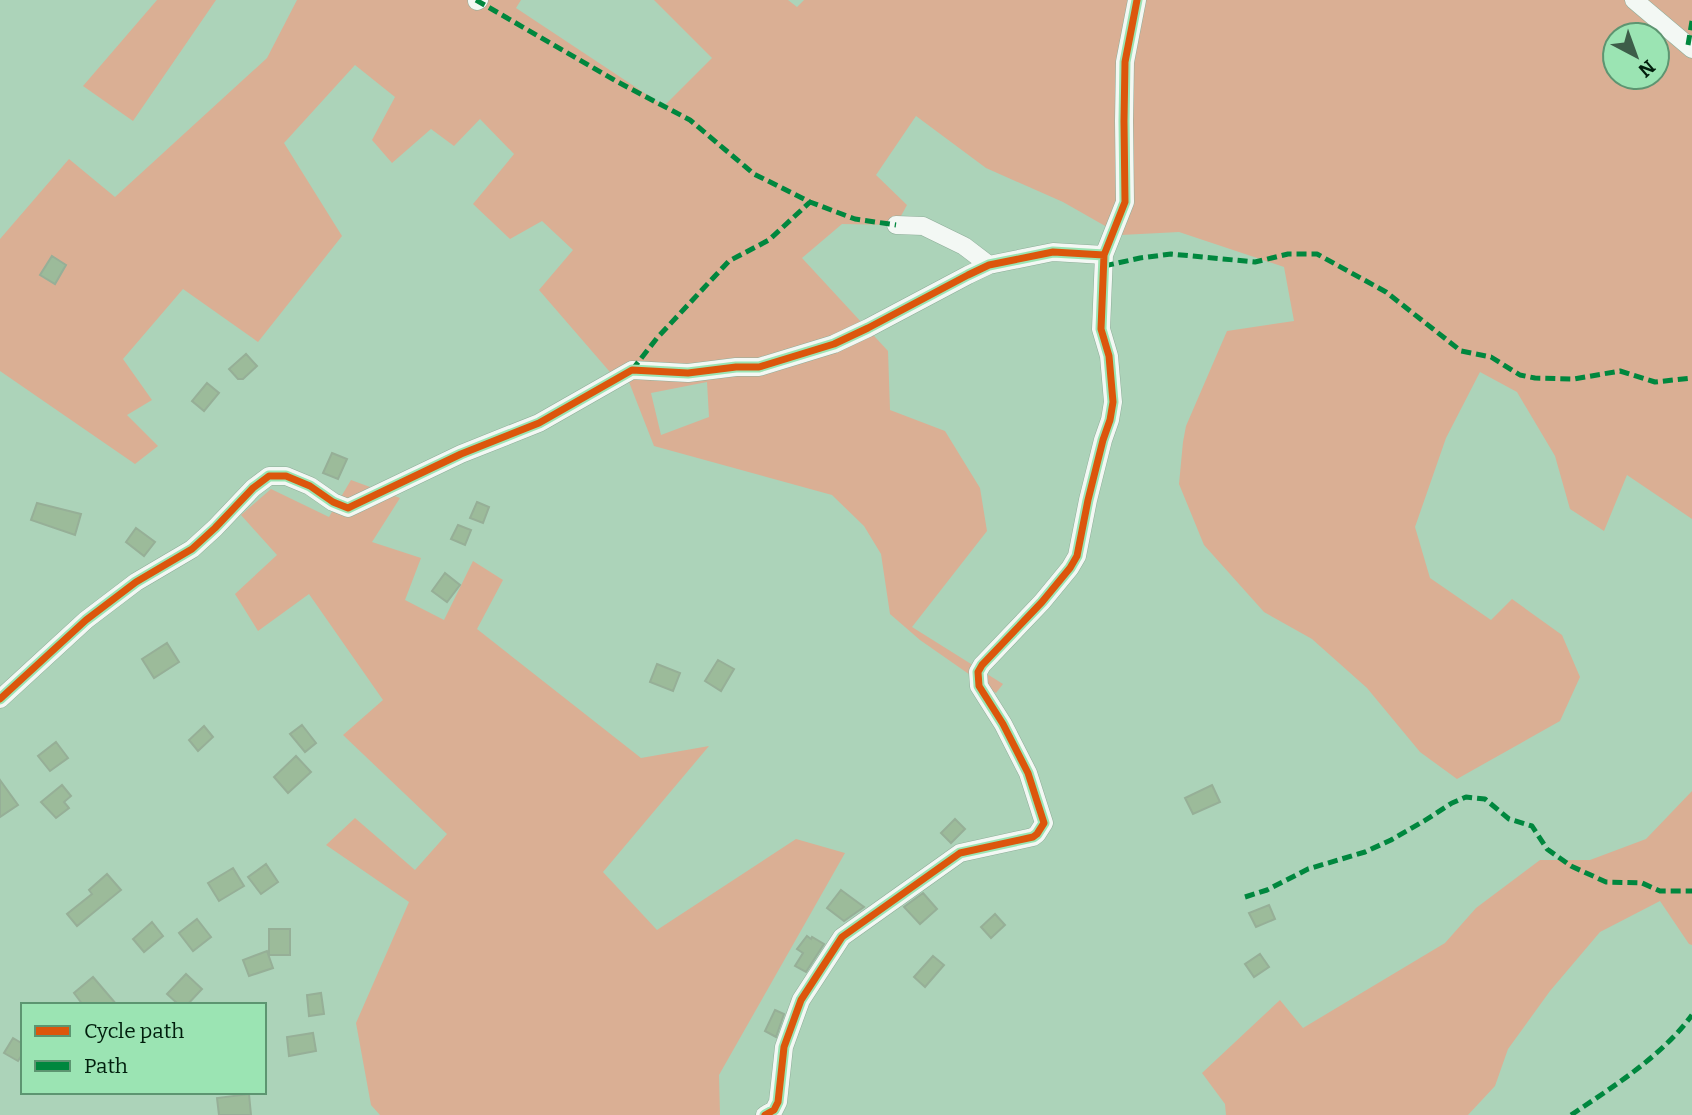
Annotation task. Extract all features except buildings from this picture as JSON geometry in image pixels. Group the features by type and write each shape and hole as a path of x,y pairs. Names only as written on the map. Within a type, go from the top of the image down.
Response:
{"street":[{"path":"765,1115 774,1110 778,1102 784,1047 801,1000 842,937 960,853 1033,837 1044,823 1028,773 1003,724 979,686 978,672 1042,602 1077,556 1088,500 1110,420 1113,402 1109,356 1101,329 1104,254 1125,202 1125,62 1137,0"},
{"path":"1634,0 1692,49"},
{"path":"896,225 923,226 964,246 989,265"},
{"path":"0,699 86,620 136,582 192,549 253,488 269,476 286,476 310,486 333,502 348,508 461,454 539,423 632,370 688,373 759,367 834,344 989,265 1053,252 1104,254"}],"shaded area":[{"path":"157,0 216,0 133,121 83,86"},
{"path":"297,0 521,0 516,8 664,106 712,58 654,0 788,0 797,7 804,0 1692,0 1692,519 1627,475 1604,531 1570,509 1555,456 1517,392 1480,372 1446,438 1415,527 1430,578 1491,620 1512,599 1562,635 1580,677 1560,721 1457,779 1420,752 1367,688 1312,639 1264,612 1204,545 1179,484 1186,426 1227,331 1294,321 1284,267 1179,232 1121,235 1063,202 986,168 916,116 876,175 907,205 896,225 842,224 802,258 888,351 890,410 945,431 980,488 987,531 912,627 1003,684 996,693 920,640 890,614 881,554 864,526 832,495 654,446 629,382 616,379 539,290 573,250 542,221 510,239 473,204 514,154 480,119 454,146 431,129 392,163 372,140 395,97 355,65 284,143 342,236 258,342 183,289 123,359 152,400 127,415 158,446 135,464 0,371 0,239 69,159 115,197 267,58","holes":["707,382 709,417 661,435 651,393"]},
{"path":"351,480 400,498 372,542 421,558 405,600 444,620 473,561 503,580 477,629 641,758 709,746 603,872 657,930 796,839 845,853 719,1075 720,1115 380,1115 371,1105 356,1023 409,902 326,845 355,818 415,870 447,834 343,735 383,700 309,594 258,631 235,594 277,555 241,515 271,489 329,517"},
{"path":"1692,791 1692,945 1660,901 1600,932 1550,991 1508,1049 1495,1086 1468,1115 1226,1115 1225,1104 1202,1073 1280,1000 1303,1028 1445,943 1476,908 1540,860 1590,860 1646,839"}],"marked path":[{"path":"476,0 616,81 690,120 754,174 810,202 855,219 896,225"},
{"path":"1688,45 1692,21"},
{"path":"632,370 657,338 729,261 769,240 810,202"},
{"path":"1104,266 1171,254 1255,262 1288,254 1317,254 1386,292 1461,351 1491,357 1520,375 1574,379 1620,371 1655,382 1692,378"},
{"path":"1245,897 1267,890 1308,869 1365,852 1466,797 1485,799 1509,819 1532,826 1547,849 1571,866 1606,882 1642,883 1660,891 1692,891"},
{"path":"1571,1115 1651,1057 1692,1015"}],"cycle path":[{"path":"765,1115 774,1110 778,1102 784,1047 801,1000 842,937 960,853 1033,837 1044,823 1028,773 1003,724 979,686 978,672 1042,602 1077,556 1088,500 1110,420 1113,402 1109,356 1101,329 1104,255 1125,202 1125,62 1137,0"},
{"path":"0,699 86,620 136,582 192,549 253,488 269,476 286,476 310,486 333,502 348,508 461,454 539,423 632,370 688,373 759,367 834,344 989,265 1053,252 1104,255"}]}
